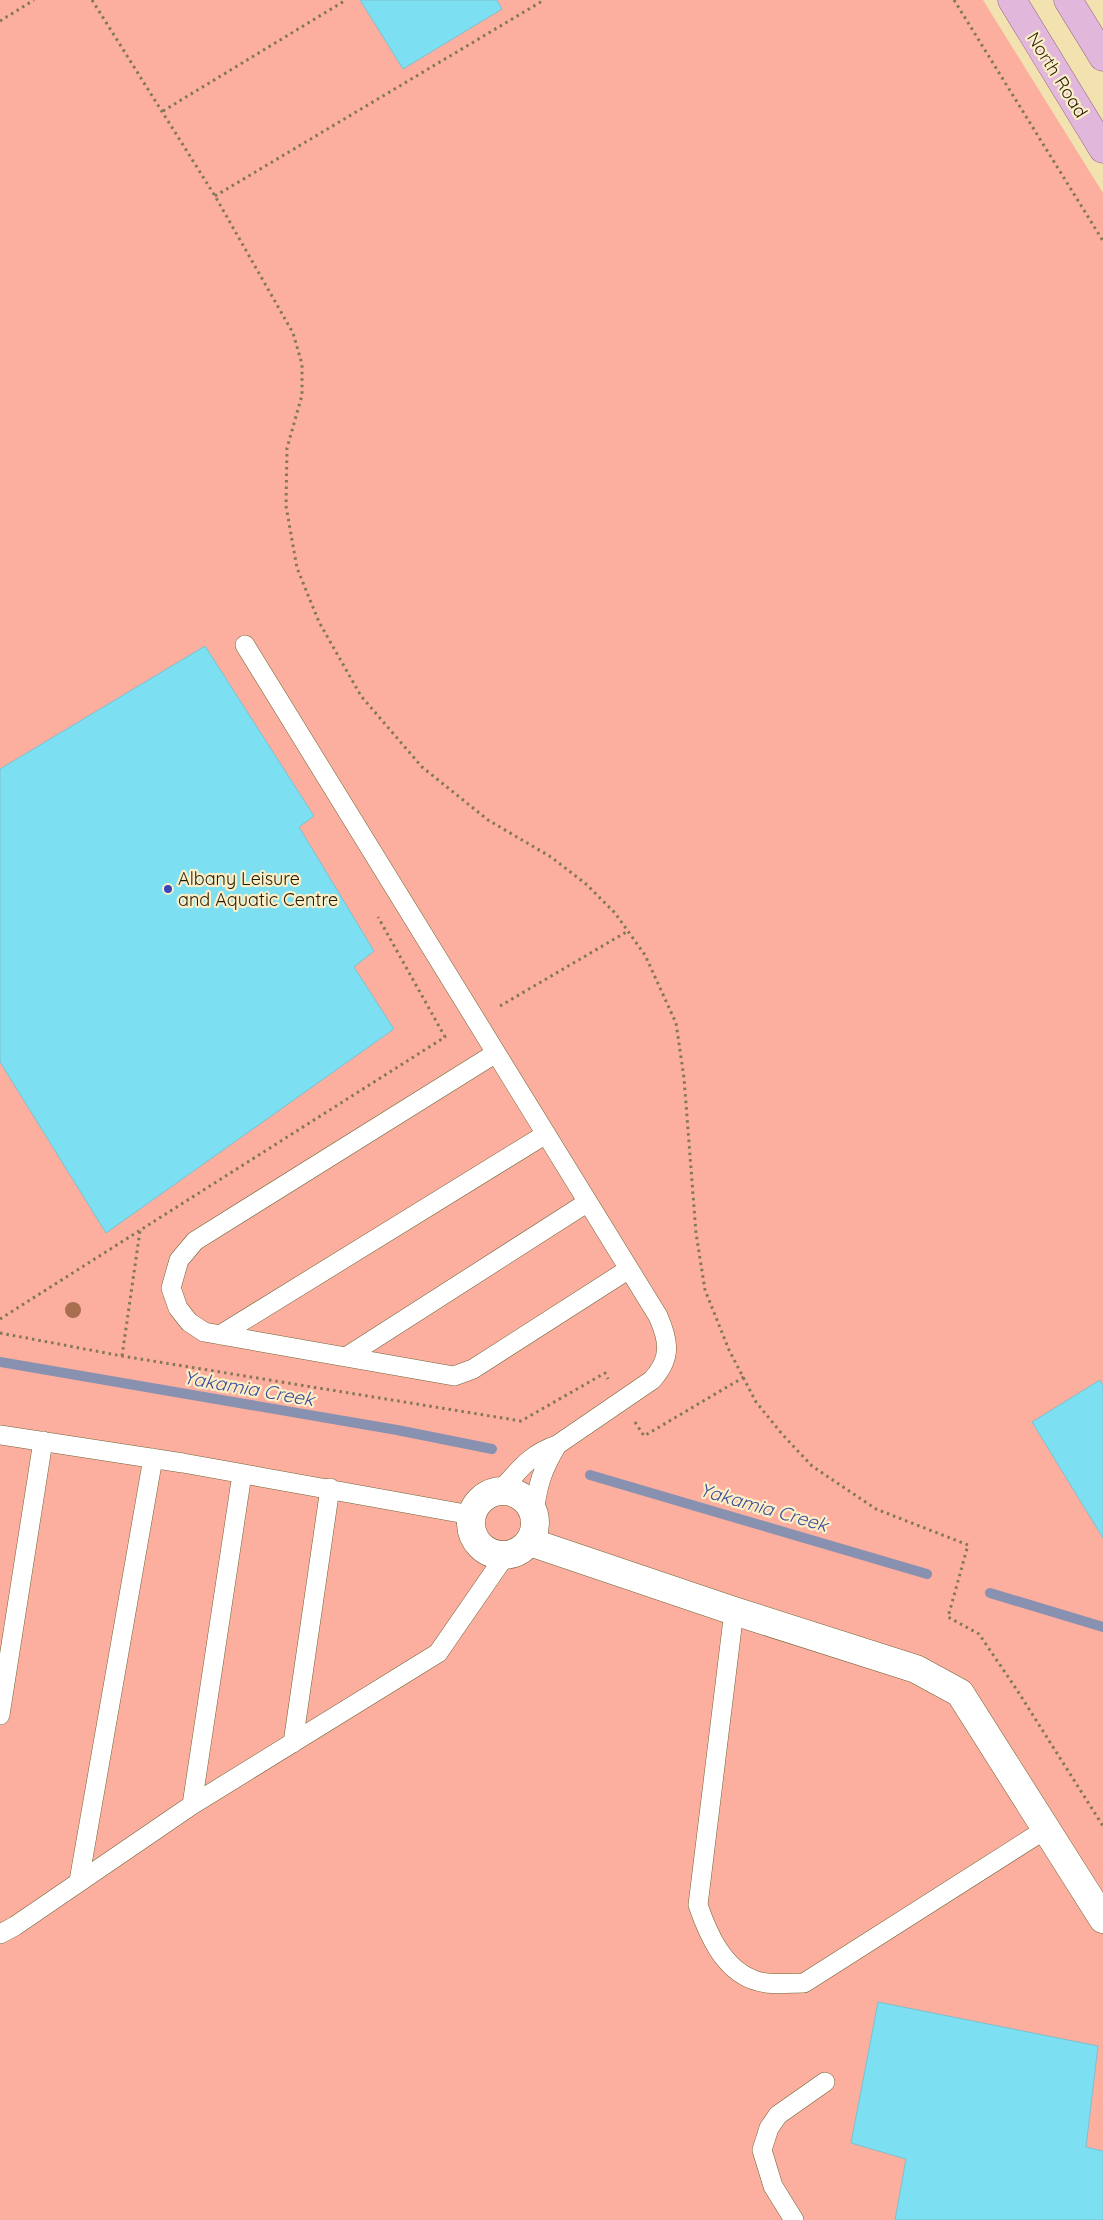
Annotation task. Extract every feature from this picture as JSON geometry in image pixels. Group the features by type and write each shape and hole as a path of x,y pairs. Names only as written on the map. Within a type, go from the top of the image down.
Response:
{"main road":[{"name":"North Road","path":"1012,0 1103,149"},
{"path":"1068,0 1103,58"}],"street":[{"path":"501,1490 512,1491 521,1496 534,1512 536,1528 530,1542 523,1549 505,1556 485,1550 478,1543 473,1535 471,1515 482,1498 491,1492 501,1490"},
{"path":"530,1542 734,1611 916,1669 960,1693 1103,1919"}],"lane":[{"path":"245,645 658,1316 667,1337 664,1360 660,1371 652,1380 557,1445 543,1450 531,1458 501,1490"},
{"path":"496,1053 195,1241 179,1260 171,1288 178,1308 189,1322 204,1332 454,1376 473,1369 629,1269"},
{"path":"220,1335 546,1134"},
{"path":"346,1357 588,1202"},
{"path":"0,1435 153,1458 330,1488 471,1515"},
{"path":"0,1714 43,1442"},
{"path":"534,1512 544,1466 557,1445"},
{"path":"79,1882 153,1458"},
{"path":"192,1805 242,1474"},
{"path":"292,1743 330,1488"},
{"path":"0,1934 15,1926 192,1805 438,1653 505,1556"},
{"path":"734,1611 698,1905 708,1933 729,1964 754,1980 778,1983 804,1983 1046,1829"},
{"path":"794,2220 773,2186 762,2150 769,2128 778,2115 825,2082"}],"path":[{"path":"0,21 34,0"},
{"path":"92,0 215,196 293,333 302,364 302,395 287,448 286,506 297,568 320,622 361,696 422,767 488,820 550,857 586,884 615,913 645,955 676,1023 684,1078 696,1233 705,1290 729,1350 756,1402 782,1434 812,1466 876,1508 968,1545 948,1618 979,1634 1017,1690 1103,1826"},
{"path":"163,111 346,0"},
{"path":"215,196 544,0"},
{"path":"954,0 1103,241"},
{"path":"377,915 445,1037"},
{"path":"0,1319 445,1037 628,931"},
{"path":"122,1356 140,1230"}],"shaded area":[{"path":"0,0 983,0 1103,193 1103,2220 0,2220"}],"building":[{"path":"360,0 497,0 502,9 403,69"},
{"name":"Albany Leisure and Aquatic Centre","path":"205,646 314,816 299,827 374,951 354,967 394,1029 106,1233 0,1062 0,769"},
{"path":"1100,1380 1103,1385 1103,1538 1032,1422"},
{"path":"878,2002 1098,2046 1086,2147 1103,2151 1103,2220 895,2220 906,2159 851,2143"}],"waterway":[{"name":"Yakamia Creek","path":"0,1362 397,1430 492,1449"},
{"name":"Yakamia Creek","path":"590,1475 927,1574"},
{"name":"Yakamia Creek","path":"990,1593 1103,1627"}],"place":[{"name":"Albany Leisure and Aquatic Centre","path":"168,889"}]}
